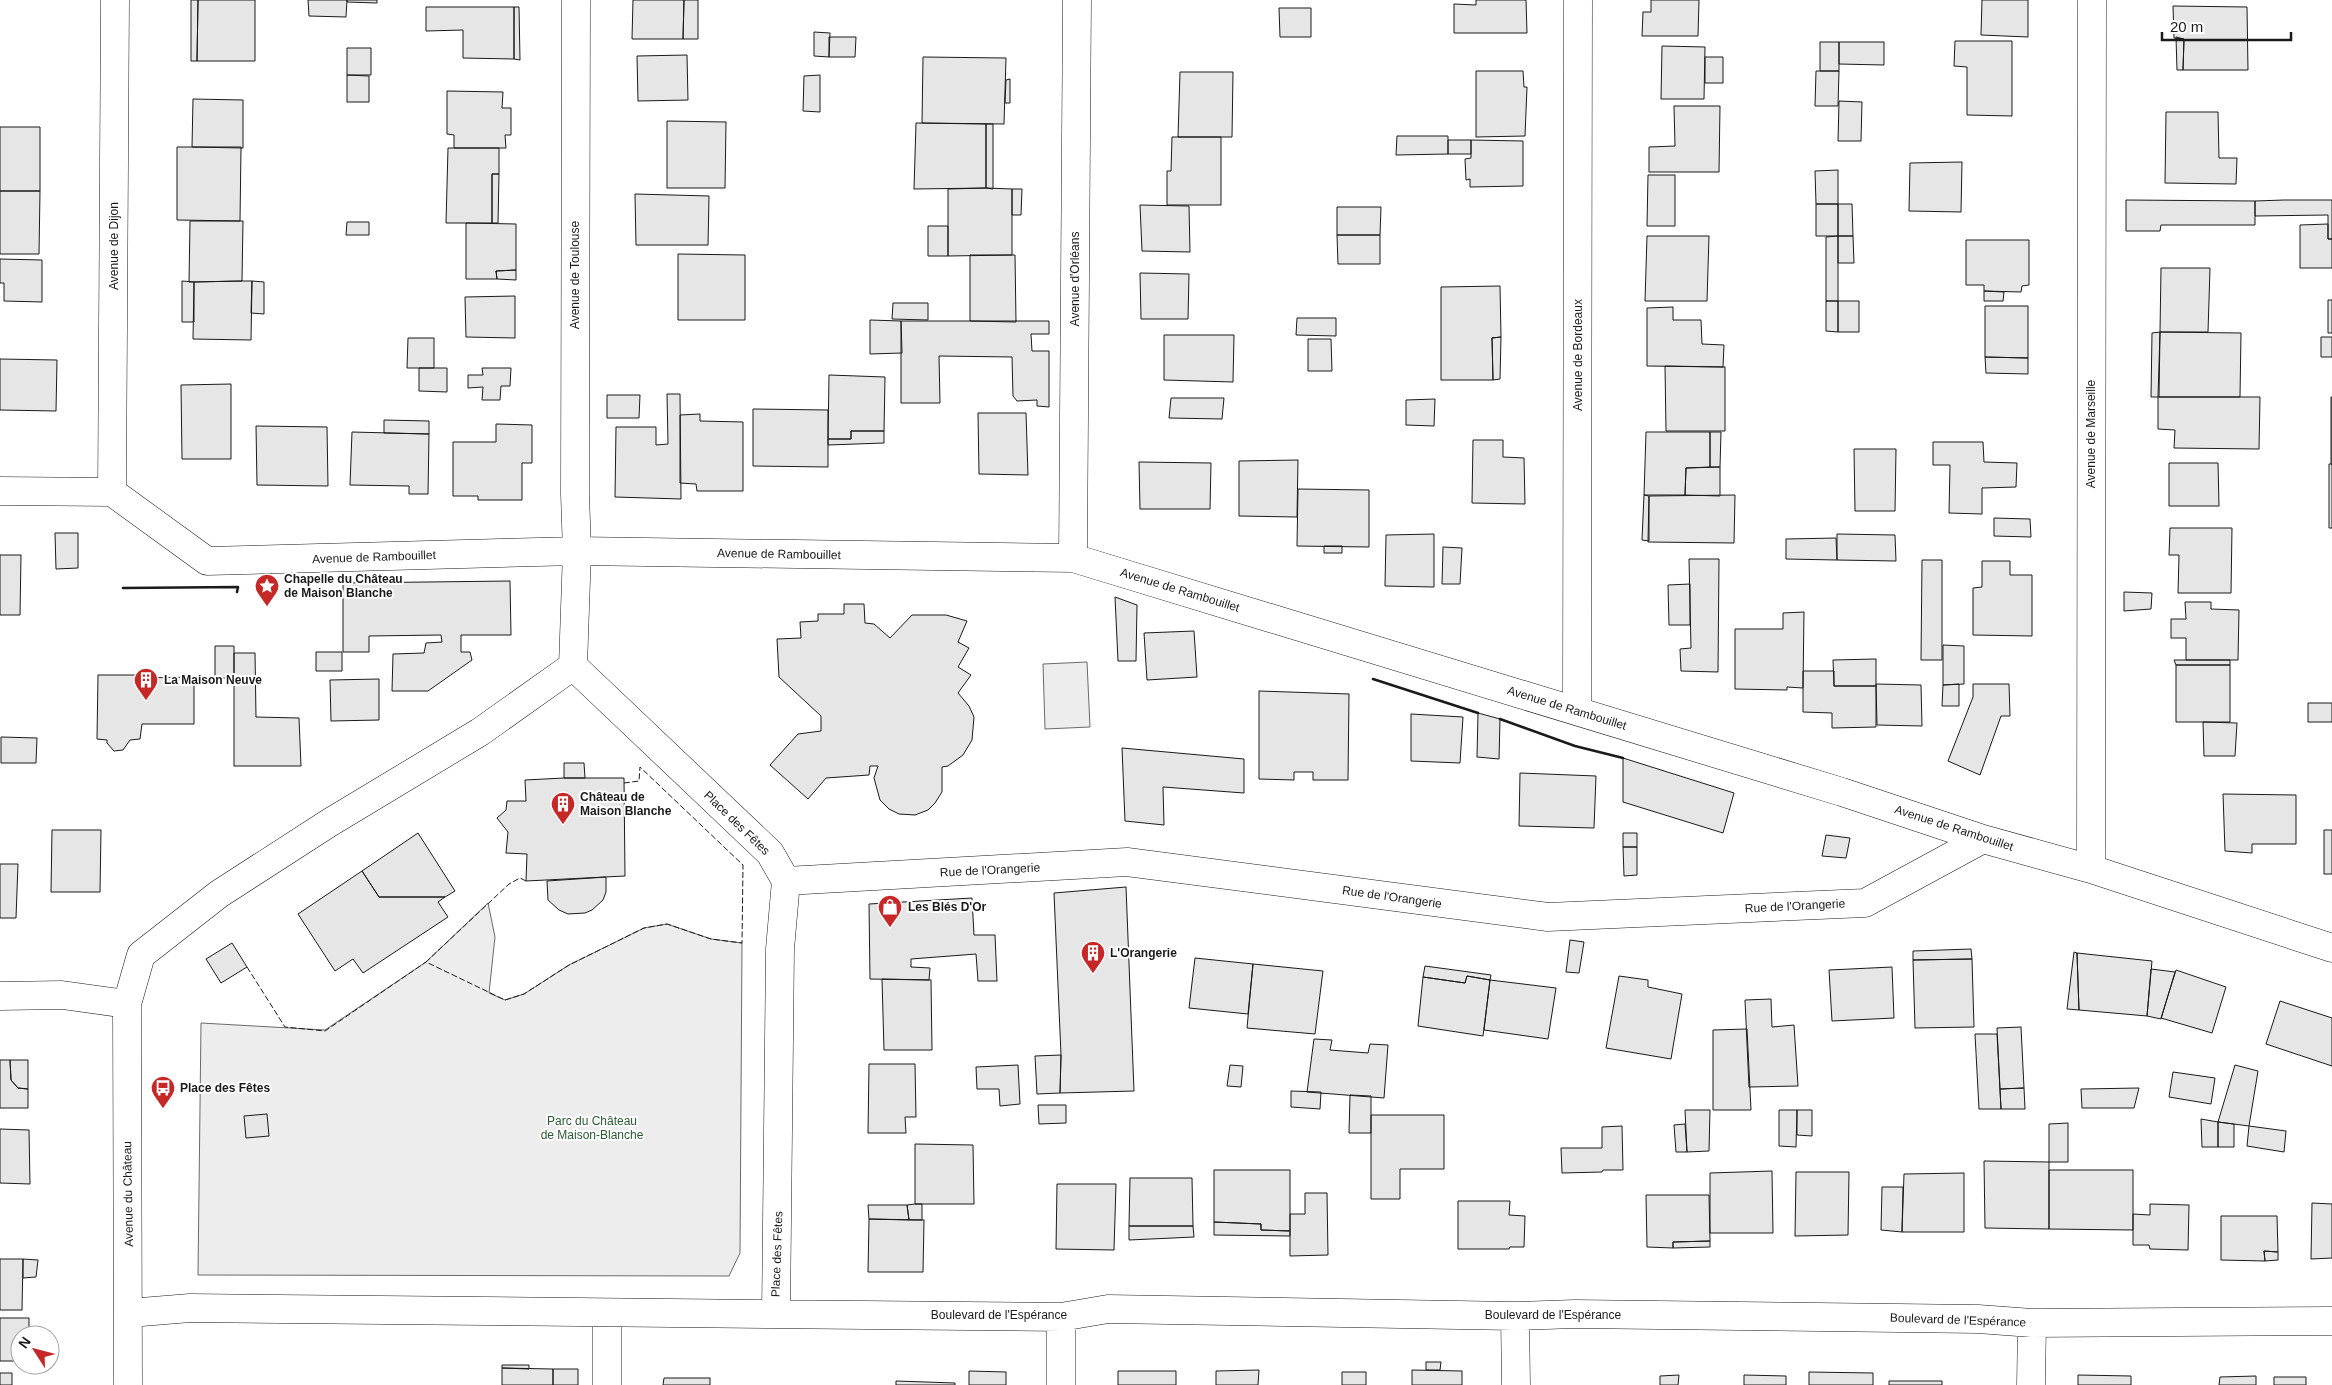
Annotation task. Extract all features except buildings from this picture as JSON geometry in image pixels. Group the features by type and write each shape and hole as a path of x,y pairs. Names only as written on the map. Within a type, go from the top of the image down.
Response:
{"street":[{"name":"Avenue de Dijon","path":"112,492 116,0"},
{"name":"Avenue de Toulouse","path":"576,0 575,494 577,551"},
{"name":"Avenue d'Orléans","path":"1073,558 1077,0"},
{"name":"Avenue de Bordeaux","path":"1577,710 1578,0"},
{"name":"Avenue de Marseille","path":"2091,869 2092,0"},
{"path":"0,491 112,492"},
{"name":"Avenue de Rambouillet","path":"112,492 207,561 577,551 1073,558 1577,710 1842,792 1983,839 2091,869 2332,948"},
{"path":"0,996 62,994 127,1004 141,955 219,894 329,823 480,732 573,666 577,551"},
{"name":"Place des Fêtes","path":"129,1313 190,1308 607,1314 776,1313 780,949 786,881 770,853 573,666"},
{"name":"Rue de l'Orangerie","path":"786,881 1127,862 1548,917 1866,903 1983,839"},
{"name":"Avenue du Château","path":"127,1004 128,1385"},
{"name":"Boulevard de l'Espérance","path":"776,1313 1061,1317 1108,1309 1515,1316 1575,1314 1978,1319 2032,1323 2332,1321"},
{"path":"607,1314 607,1385"},
{"path":"1515,1316 1516,1385"},
{"path":"1061,1317 1061,1385"},
{"path":"2031,1385 2032,1323"}],"shaded area":[{"path":"1087,662 1090,727 1045,729 1043,664"},
{"name":"Parc du Château de Maison-Blanche","path":"488,903 495,937 489,993 505,1000 524,994 569,965 644,928 667,924 711,939 742,943 740,1253 729,1276 198,1275 201,1023 325,1030 426,962"}],"fence":[{"path":"526,881 520,878 509,884 426,962 505,1000 524,994 569,965 644,928 667,924 711,939 742,943 743,865 640,767 639,781 624,783"},
{"path":"247,967 285,1027 325,1031 426,962"}],"wall":[{"path":"123,588 238,587 237,592"},
{"path":"1373,679 1478,713"},
{"path":"1500,719 1575,746 1623,758"}],"place":[{"name":"Chapelle du Château de Maison Blanche","path":"267,607"},
{"name":"La Maison Neuve","path":"146,701"},
{"name":"Château de Maison Blanche","path":"563,825"},
{"name":"Les Blés D'Or","path":"890,928"},
{"name":"L'Orangerie","path":"1093,974"},
{"name":"Place des Fêtes","path":"163,1109"}]}
